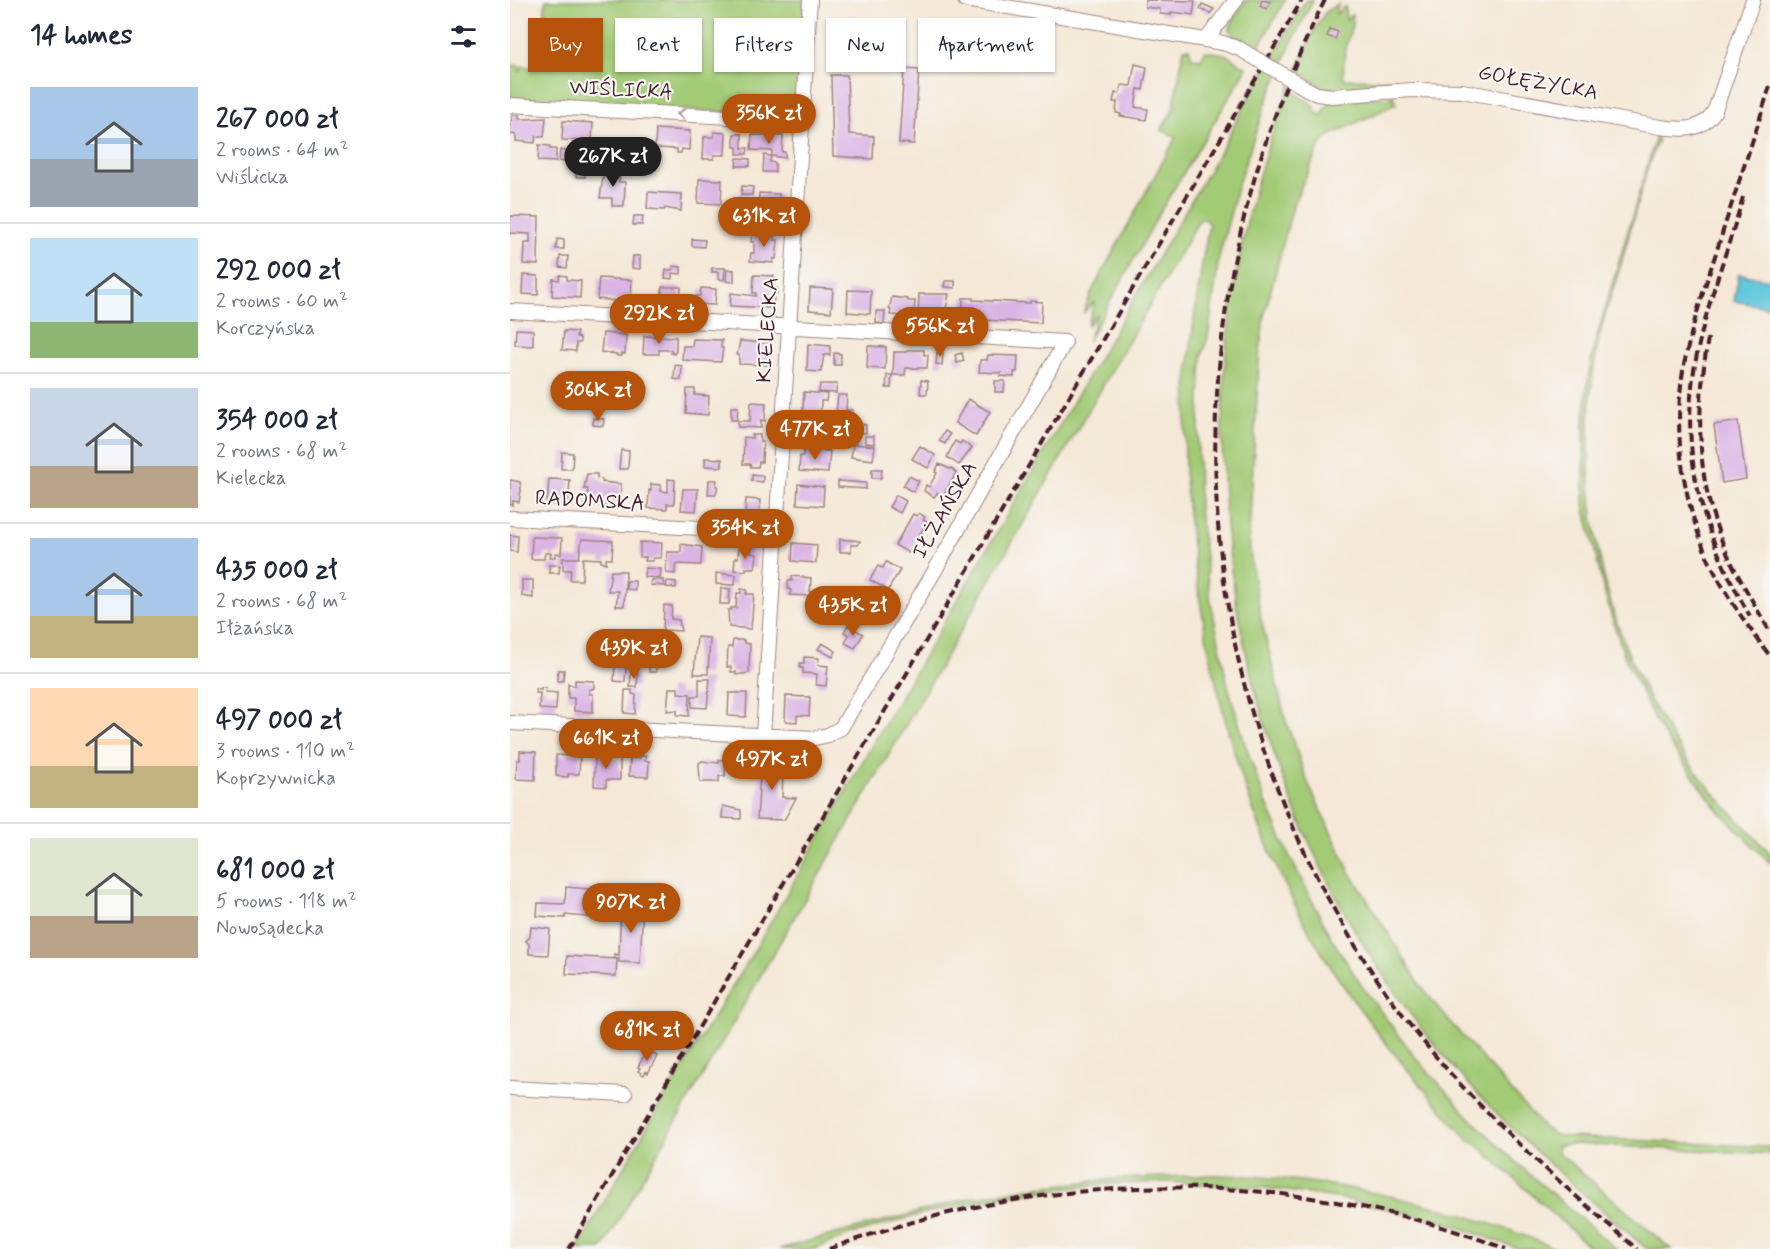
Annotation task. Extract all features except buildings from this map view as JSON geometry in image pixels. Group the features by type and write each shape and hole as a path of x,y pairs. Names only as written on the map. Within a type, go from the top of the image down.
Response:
{"street":[{"name":"KIELECKA","path":"763,735 810,0"},
{"name":"GOŁĘŻYCKA","path":"965,0 1010,4 1228,44 1307,89 1328,96 1412,90 1462,91 1660,127 1690,129 1704,123 1715,110 1753,0"},
{"path":"1206,40 1236,0"},
{"name":"WIŚLICKA","path":"510,105 802,121"},
{"path":"510,312 789,327"},
{"name":"IŁŻAŃSKA","path":"763,735 815,738 828,735 841,728 934,572 1065,342 789,327"},
{"name":"RADOMSKA","path":"510,518 776,532"},
{"path":"510,723 763,735"},
{"path":"510,1088 625,1094"}],"green space":[{"path":"546,0 805,0 804,18 714,18 714,72 800,72 797,111 793,115 510,102 510,65 519,66 519,71 522,66 528,67 528,72 603,72 603,18 544,18"},
{"path":"1246,0 1285,0 1257,50 1238,38 1236,40 1230,30 1231,24"},
{"path":"1306,0 1313,0 1264,108 1238,184 1219,257 1208,337 1202,355 1198,448 1199,509 1210,598 1228,686 1265,800 1289,855 1330,936 1363,988 1416,1058 1473,1121 1519,1165 1616,1249 1592,1249 1477,1145 1469,1141 1410,1073 1355,1003 1322,953 1297,909 1255,815 1224,717 1212,667 1191,540 1187,501 1186,402 1195,313 1209,224 1203,218 1198,222 602,1249 577,1249 668,1091 753,953 868,752 1224,145 1245,104"},
{"path":"1338,4 1336,14 1345,6 1346,20 1352,14 1353,22 1345,50 1343,76 1345,79 1394,80 1392,83 1394,85 1317,88 1319,84 1300,73 1290,90 1315,106 1314,111 1322,116 1325,108 1332,102 1394,96 1392,98 1396,100 1393,102 1396,104 1327,137 1320,146 1294,202 1264,316 1259,360 1249,535 1251,562 1261,619 1285,718 1307,781 1350,872 1421,986 1543,1127 1555,1135 1568,1137 1770,1147 1770,1154 1573,1144 1557,1146 1559,1153 1671,1249 1647,1249 1563,1176 1482,1099 1433,1043 1369,953 1316,856 1274,754 1245,647 1227,538 1222,428 1230,318 1250,209 1273,131 1316,27 1327,11"},
{"path":"1184,48 1189,48 1192,58 1201,59 1205,51 1225,54 1247,68 1163,207 1088,341 1097,314 1087,326 1095,301 1083,313 1093,289 1176,137 1161,130 1173,110"},
{"path":"1656,136 1658,140 1643,183 1597,348 1591,398 1589,448 1591,499 1598,549 1609,598 1625,646 1646,692 1682,752 1717,797 1770,853 1770,863 1719,811 1654,719 1626,660 1615,628 1584,504 1584,425 1587,385 1594,346"},
{"path":"1213,1175 1300,1181 1389,1196 1476,1219 1557,1249 1519,1249 1445,1222 1344,1199 1266,1188 1168,1182 1107,1184 1017,1194 927,1213 852,1234 814,1249 779,1249 971,1198 1028,1188 1112,1179"}],"water":[{"path":"1739,274 1770,280 1768,307 1734,301"}],"railway":[{"path":"569,1249 1302,0"},
{"path":"1325,0 1271,127 1235,257 1217,390 1218,522 1237,654 1275,782 1331,905 1407,1021 1459,1083 1516,1141 1637,1249"},
{"path":"1770,86 1695,318 1685,360 1679,409 1681,459 1698,533 1720,582 1770,656"},
{"path":"1743,197 1700,338 1691,394 1690,428 1693,461 1708,524 1733,586 1750,616"},
{"path":"1708,338 1700,420 1708,498 1726,551 1770,632"},
{"path":"829,1249 912,1222 996,1203 1082,1192 1168,1188 1254,1191 1340,1203 1424,1222 1506,1249"}]}
